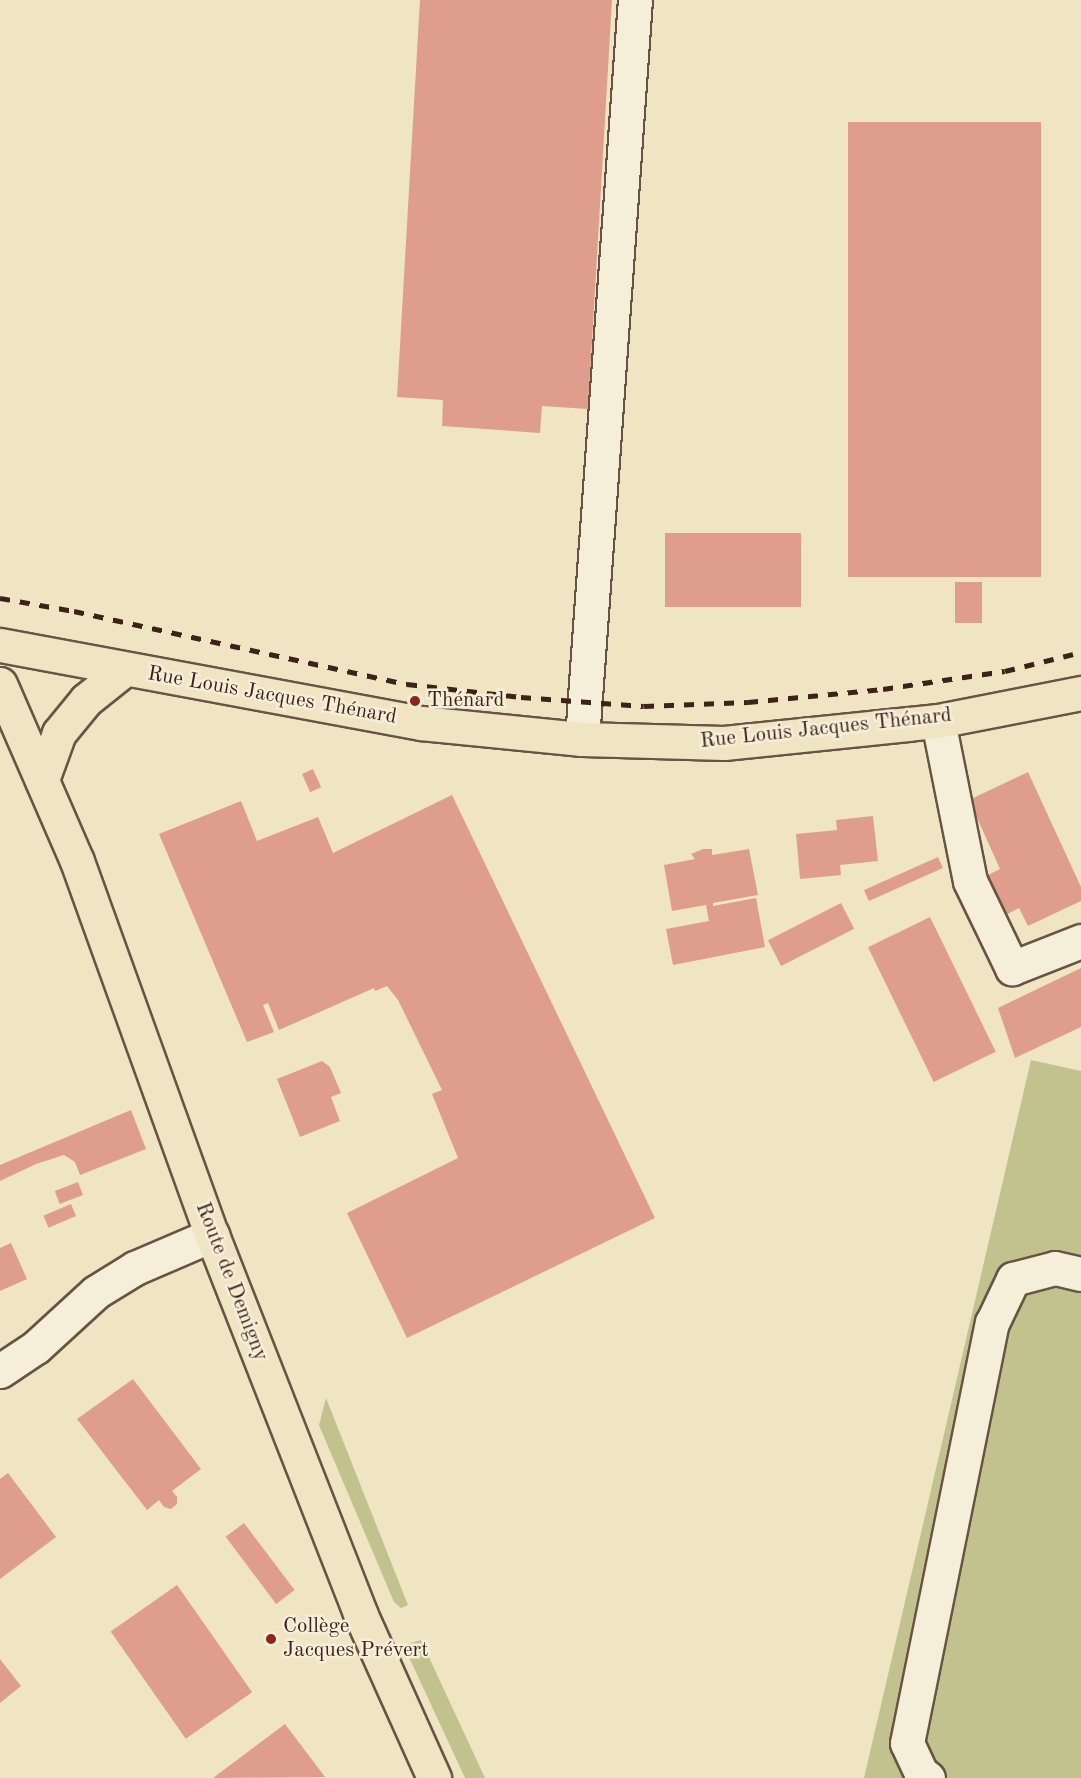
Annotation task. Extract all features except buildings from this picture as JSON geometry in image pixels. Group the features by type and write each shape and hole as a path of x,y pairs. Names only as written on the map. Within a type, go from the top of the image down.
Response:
{"main road":[{"name":"Rue Louis Jacques Thénard","path":"0,645 421,723 582,740 724,743 938,721 1081,693"},
{"path":"42,780 59,733 86,700 125,669"},
{"name":"Route de Demigny","path":"0,684 77,861 212,1235 360,1613 434,1778"}],"street":[{"path":"582,740 635,0"},
{"path":"938,721 970,881 1012,968 1081,941"},
{"path":"0,1371 36,1347 96,1292 135,1268 212,1235"},
{"path":"928,1778 921,1773 907,1743 992,1323 1013,1279 1055,1268 1081,1274"}],"green space":[{"path":"1031,1060 1081,1071 1081,1778 864,1778"},
{"path":"326,1398 408,1605 401,1608 394,1602 319,1425"},
{"path":"421,1640 485,1778 465,1778 408,1655 407,1644"}],"railway":[{"path":"0,598 74,611 407,684 521,697 644,706 748,702 883,689 1005,671 1081,652"}],"place":[{"name":"Thénard","path":"415,701"},
{"name":"Collège Jacques Prévert","path":"271,1639"}]}
